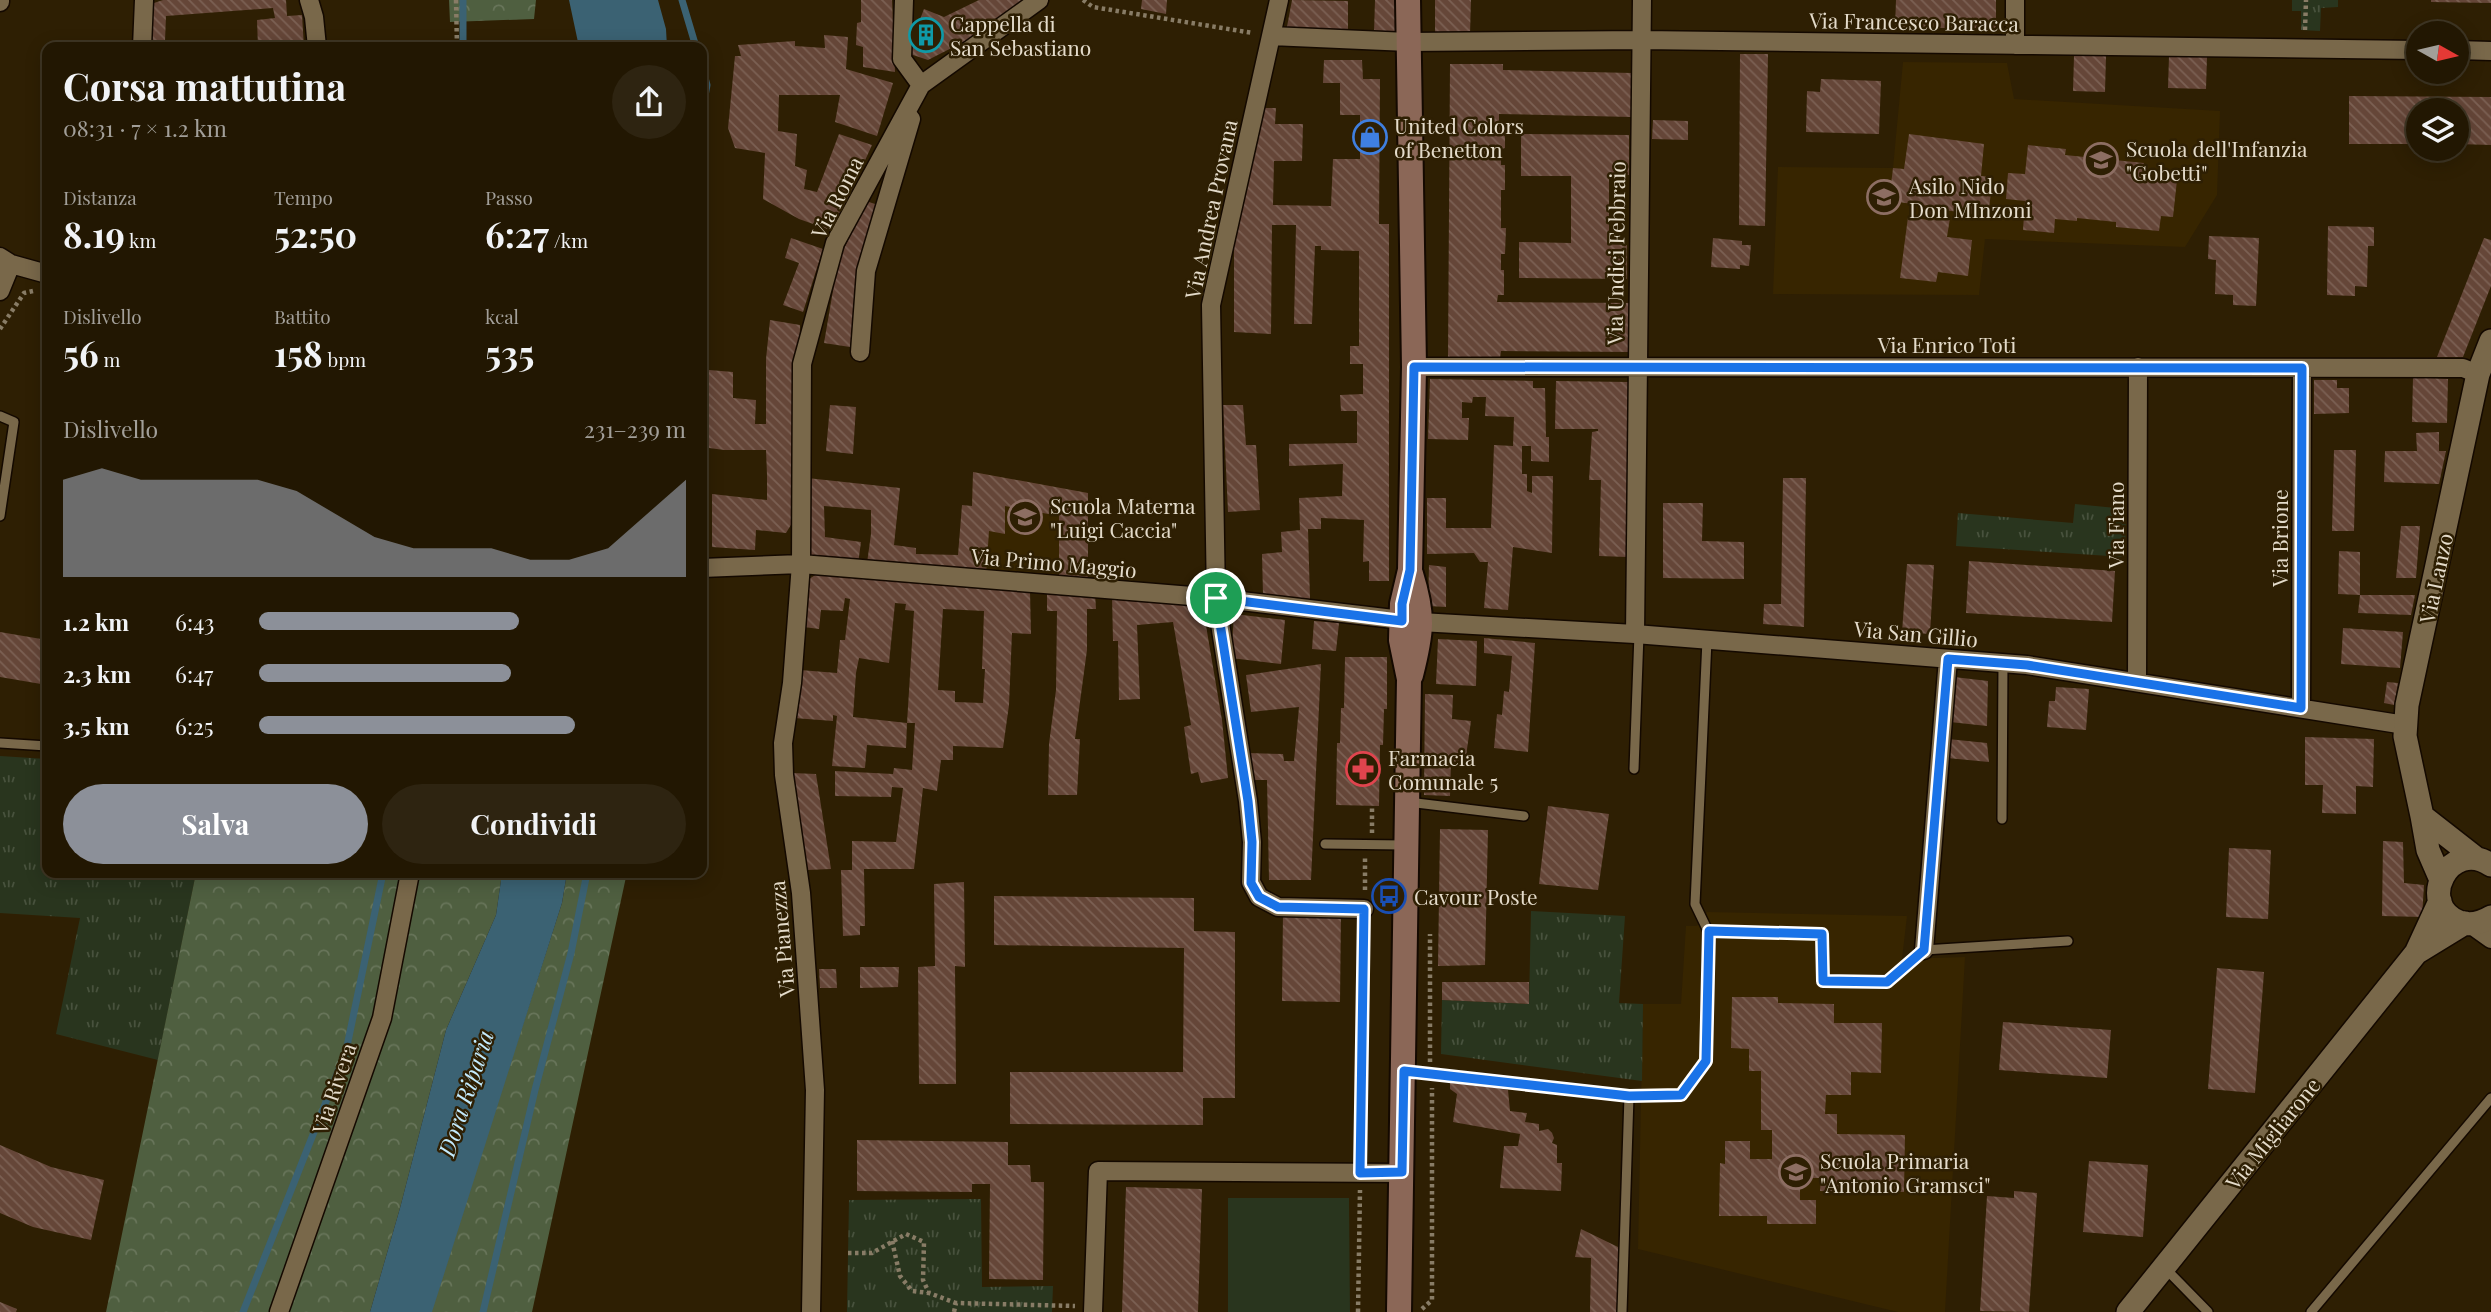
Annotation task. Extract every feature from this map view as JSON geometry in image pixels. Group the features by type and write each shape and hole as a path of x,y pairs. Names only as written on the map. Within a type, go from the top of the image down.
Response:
{"main road":[{"path":"1408,0 1415,42"},
{"path":"1399,1312 1409,679 1419,641 1411,621 1420,605 1410,570 1414,367 1412,164 1415,42 1423,0"}],"street":[{"path":"142,42 144,0"},
{"path":"309,0 316,42"},
{"path":"860,352 866,271 921,85 902,59 904,0"},
{"name":"Via Roma","path":"801,564 802,364 835,243 921,85 1039,0"},
{"name":"Via Andrea Provana","path":"1279,0 1211,305 1216,598 1248,801 1252,842 1251,883 1259,897 1278,907 1364,909"},
{"name":"Via Undici Febbraio","path":"1637,634 1636,367 1642,0"},
{"path":"2015,0 2015,45"},
{"name":"Via Francesco Baracca","path":"1271,36 1415,42 1642,40 2406,50"},
{"path":"2469,50 2491,51"},
{"path":"0,291 5,261 42,272"},
{"name":"Via Lanzo","path":"2440,890 2428,850 2406,747 2405,725 2478,374 2491,341"},
{"name":"Via Enrico Toti","path":"1414,367 2463,368 2478,374"},
{"name":"Via Fiano","path":"2137,682 2138,367"},
{"name":"Via Brione","path":"2301,708 2302,368"},
{"name":"Via Primo Maggio","path":"707,568 801,564 1216,598 1411,621"},
{"name":"Via Pianezza","path":"801,564 792,683 783,743 801,893 816,1090 811,1312"},
{"name":"Via San Gillio","path":"1411,621 1637,634 2003,663 2405,725"},
{"path":"1924,950 1948,659"},
{"path":"2422,816 2484,862"},
{"path":"2416,953 2445,872 2459,861 2484,862"},
{"name":"Via Rivera","path":"279,1312 382,1018 409,878"},
{"path":"2440,890 2449,915 2475,922 2491,939"},
{"path":"2416,953 2475,922"},
{"name":"Via Migliarone","path":"2129,1312 2416,953"},
{"path":"1093,1309 1098,1171 1402,1172"}],"lane":[{"path":"0,416 14,422 0,516"},
{"path":"1634,769 1637,634"},
{"path":"1404,1071 1629,1096 1681,1095 1706,1061 1709,931 1695,904 1707,640"},
{"path":"2002,819 2003,663"},
{"path":"0,743 42,746"},
{"path":"1407,802 1524,816"},
{"path":"1325,844 1406,845"},
{"path":"1709,931 1822,934 1823,981 1887,982 1924,950 2068,941"},
{"path":"1622,1312 1629,1096"},
{"path":"2311,1312 2491,1098"},
{"path":"2164,1267 2208,1312"}],"path":[{"path":"456,0 457,42"},
{"path":"1083,0 1093,6 1271,36"},
{"path":"2305,30 2306,0"},
{"path":"0,330 23,293 35,290"},
{"path":"1358,1312 1364,909"},
{"path":"1419,1312 1432,1300 1430,926"},
{"path":"848,1253 872,1253 906,1234 925,1242 923,1280 929,1293"},
{"path":"892,1241 900,1276 912,1291 929,1293 956,1303 1093,1309"},
{"path":"954,1312 956,1303"}],"shaded area":[{"path":"1903,62 2007,63 2014,99 2220,111 2217,195 2185,247 1985,239 1979,295 1773,294 1778,167 1893,168"},
{"name":"Scuola Materna \"Luigi Caccia\"","path":"973,472 1088,493 1088,580 986,575 972,506"},
{"name":"Scuola Primaria \"Antonio Gramsci\"","path":"1707,912 1907,916 1902,959 1965,957 1945,1312 1898,1312 1638,1249 1643,1004 1681,1004 1686,926 1697,926"}],"green space":[{"path":"449,0 536,0 534,19 450,22"},
{"path":"2292,0 2338,0 2338,7 2321,8 2320,31 2301,30 2301,11 2292,11"},
{"path":"2075,504 2126,509 2125,557 1956,546 1958,513 2073,523"},
{"path":"0,756 42,759 42,878 195,878 158,1060 56,1034 80,918 0,913"},
{"path":"195,878 501,878 496,915 446,1030 370,1312 106,1312"},
{"path":"566,878 626,878 532,1312 430,1312 562,903"},
{"path":"1531,911 1625,916 1619,1003 1643,1004 1642,1081 1441,1054 1442,1000 1529,1004"},
{"path":"1228,1198 1349,1198 1350,1312 1228,1312"},
{"path":"981,1199 982,1287 1053,1286 1052,1312 847,1312 849,1200"}],"water":[{"path":"569,0 658,0 667,42 578,42"},
{"name":"Dora Riparia","path":"501,878 566,878 562,903 432,1312 370,1312 446,1030 496,915"}],"building":[{"path":"163,0 286,0 287,16 302,15 304,42 258,42 257,20 275,18 273,8 166,16 165,41 169,42 148,42 151,4"},
{"path":"861,0 892,0 895,72 863,67 863,47 856,45 857,23 861,22"},
{"path":"979,0 1030,0 975,36 928,60 907,53 924,9 944,17"},
{"path":"1142,0 1167,0 1166,14 1141,9"},
{"path":"1292,0 1348,1 1348,32 1286,32"},
{"path":"1375,0 1396,0 1395,32 1374,33"},
{"path":"1435,0 1471,0 1470,35 1435,34"},
{"path":"1896,0 1996,0 1996,28 1895,28"},
{"path":"2491,0 2491,3 2431,2"},
{"path":"824,35 848,37 846,69 893,83 877,136 835,122 840,95 779,95 778,131 797,134 795,166 807,170 804,189 817,192 839,134 872,145 833,231 799,219 763,199 765,153 735,148 728,128 735,56 741,56 738,45 795,41 795,46 825,48"},
{"path":"1740,54 1768,54 1765,226 1739,225"},
{"path":"2074,56 2106,56 2105,92 2073,91"},
{"path":"2169,56 2207,57 2206,89 2168,88"},
{"path":"1324,60 1362,60 1363,79 1380,79 1379,224 1389,224 1389,581 1369,581 1369,561 1363,562 1364,520 1321,518 1321,529 1308,529 1310,599 1263,595 1262,554 1282,552 1281,532 1300,530 1299,498 1342,496 1343,464 1289,466 1289,444 1357,443 1357,411 1341,411 1340,395 1363,394 1363,364 1350,364 1350,346 1359,346 1359,251 1321,250 1321,246 1315,246 1312,324 1294,324 1296,225 1272,225 1271,334 1234,332 1234,225 1258,108 1276,108 1275,124 1303,124 1302,161 1274,161 1273,205 1331,206 1333,159 1360,159 1360,115 1340,115 1340,83 1323,83"},
{"path":"1450,64 1503,64 1503,70 1632,73 1631,117 1499,114 1499,126 1505,126 1505,148 1501,149 1501,165 1505,165 1505,190 1501,190 1501,228 1506,228 1505,254 1501,254 1504,295 1498,295 1497,302 1635,303 1633,352 1501,351 1500,358 1448,357"},
{"path":"1821,79 1881,81 1879,134 1806,132 1807,91 1820,92"},
{"path":"2349,96 2491,97 2491,145 2469,144 2469,98 2406,98 2406,144 2349,144"},
{"path":"1653,120 1688,121 1688,140 1652,139"},
{"path":"1521,134 1629,135 1629,175 1609,175 1609,244 1627,245 1627,279 1519,278 1519,242 1571,243 1571,176 1521,176"},
{"path":"1909,134 1984,144 1981,176 1993,177 1988,216 1944,210 1943,217 1950,218 1947,237 1972,240 1968,276 1938,272 1936,282 1900,278 1908,217 1928,220 1930,206 1889,201 1893,168 1904,169"},
{"path":"2028,145 2066,149 2065,155 2144,163 2142,177 2177,180 2173,217 2161,216 2159,231 2116,227 2116,222 2077,218 2077,221 2055,219 2054,233 2023,230 2025,201 2006,199 2008,173 2025,174"},
{"path":"866,201 878,205 850,347 824,343 835,279 830,279"},
{"path":"2328,226 2374,227 2374,246 2368,246 2367,287 2355,286 2355,296 2327,295"},
{"path":"2209,236 2259,238 2256,306 2233,305 2233,295 2215,294 2216,260 2208,259"},
{"path":"791,238 823,249 803,312 783,305 799,263 785,258"},
{"path":"1713,238 1742,241 1742,245 1751,245 1749,266 1740,265 1740,269 1711,267"},
{"path":"2484,238 2491,240 2491,286 2463,357 2437,357"},
{"path":"770,320 800,325 797,515 786,533 756,530 755,550 712,547 712,494 767,500 767,475 766,450 707,448 709,370 733,372 733,398 756,400 755,424 766,424 766,359"},
{"path":"2413,377 2448,379 2447,423 2412,422"},
{"path":"1430,379 1533,381 1533,388 1545,388 1549,462 1531,461 1531,446 1522,446 1522,474 1527,474 1527,491 1532,493 1532,476 1553,476 1552,553 1513,547 1508,610 1484,608 1488,562 1480,562 1474,553 1427,554 1427,498 1446,498 1446,528 1491,528 1494,445 1513,446 1514,417 1485,416 1486,397 1473,397 1472,403 1462,402 1462,418 1469,418 1468,440 1428,439"},
{"path":"2314,380 2337,380 2337,388 2349,388 2349,413 2314,414"},
{"path":"1556,381 1628,382 1627,557 1599,556 1601,480 1589,480 1592,432 1598,429 1555,429"},
{"path":"830,405 856,407 853,454 826,451"},
{"path":"1223,405 1243,405 1246,445 1256,445 1260,510 1228,512"},
{"path":"2439,432 2439,451 2446,451 2439,484 2384,482 2385,451 2417,451 2416,433"},
{"path":"2334,450 2356,450 2354,531 2332,531"},
{"path":"973,472 1088,493 1088,580 1059,579 1059,516 1005,506 1005,534 989,531 986,575 867,563 871,510 824,506 825,537 861,542 858,564 805,557 807,478 900,488 894,545 916,548 916,554 958,555 962,505 972,506"},
{"path":"1783,478 1806,478 1804,627 1763,624 1764,604 1781,604"},
{"path":"1663,503 1703,503 1702,541 1744,542 1744,579 1663,578"},
{"path":"2401,526 2420,526 2416,578 2396,578"},
{"path":"2339,551 2360,552 2360,595 2338,594"},
{"path":"1969,561 2115,571 2112,622 1966,613"},
{"path":"1907,564 1934,565 1930,634 1902,632"},
{"path":"1429,565 1446,567 1446,607 1428,606"},
{"path":"817,574 1030,591 1031,634 1012,633 1009,705 1003,748 953,746 953,760 941,760 937,791 923,788 914,869 864,869 865,926 860,926 860,935 843,936 841,870 852,870 852,841 896,842 903,788 892,787 891,797 835,796 835,771 893,774 894,768 912,770 915,723 907,723 906,748 867,745 865,768 832,766 837,716 833,715 833,721 794,718 800,670 837,673 840,640 845,640 850,599 845,598 843,611 821,610 819,629 804,627 809,579","holes":["895,603 906,604 905,610 914,611 907,723 853,717 859,658 889,663","943,609 984,611 983,703 955,702 955,691 938,690"]},
{"path":"1047,592 1095,593 1096,609 1087,609 1087,650 1075,739 1080,739 1077,795 1048,795 1049,744 1056,690 1057,611 1047,611"},
{"path":"2360,595 2415,595 2411,615 2358,613"},
{"path":"1112,596 1202,602 1222,720 1228,778 1201,783 1198,772 1191,774 1184,727 1191,725 1173,622 1137,625 1140,699 1119,700 1118,641 1113,641"},
{"path":"1234,614 1285,620 1281,664 1231,658"},
{"path":"1314,621 1339,623 1336,651 1312,649"},
{"path":"2343,628 2403,632 2400,668 2341,664"},
{"path":"0,632 42,639 42,684 0,677"},
{"path":"1484,638 1535,643 1528,752 1494,748 1497,714 1502,715 1504,691 1509,692 1512,656 1484,653"},
{"path":"1438,639 1477,641 1476,686 1436,684"},
{"path":"1345,657 1387,657 1387,709 1384,709 1383,745 1380,745 1379,806 1336,805 1337,743 1340,743 1341,708 1344,708"},
{"path":"1321,664 1311,880 1269,880 1267,780 1252,780 1247,753 1283,754 1284,761 1294,761 1299,707 1251,712 1246,675"},
{"path":"1954,677 1988,681 1987,726 1950,722"},
{"path":"2387,682 2398,683 2394,705 2384,703"},
{"path":"2056,687 2089,689 2086,730 2047,727 2049,701 2055,701"},
{"path":"1425,694 1453,695 1452,719 1471,721 1465,763 1451,761 1450,796 1424,795"},
{"path":"2305,737 2374,739 2373,787 2356,786 2356,814 2322,813 2323,785 2305,785"},
{"path":"1948,739 1987,743 1989,762 1947,758"},
{"path":"792,773 816,774 831,869 807,870"},
{"path":"1548,806 1609,814 1598,890 1539,884"},
{"path":"1440,829 1488,830 1485,965 1438,966"},
{"path":"2383,841 2403,842 2404,883 2424,885 2422,917 2382,916"},
{"path":"2229,848 2271,850 2268,919 2226,917"},
{"path":"964,882 965,967 955,966 956,1084 919,1084 918,967 935,966 934,884"},
{"path":"994,896 1194,898 1194,931 1235,932 1235,1098 1203,1098 1203,1125 1010,1124 1010,1072 1183,1072 1184,948 994,945"},
{"path":"1283,912 1341,912 1340,1002 1282,1001"},
{"path":"860,967 899,967 898,987 860,988"},
{"path":"2217,968 2264,972 2255,1093 2208,1089"},
{"path":"819,969 836,969 837,988 820,988"},
{"path":"1442,982 1529,982 1529,1004 1442,1000"},
{"path":"1732,997 1778,997 1778,1003 1834,1004 1834,1023 1882,1023 1881,1073 1851,1072 1851,1095 1826,1095 1825,1114 1837,1114 1837,1134 1905,1135 1904,1192 1820,1191 1821,1178 1800,1178 1800,1200 1816,1200 1816,1224 1767,1224 1767,1216 1719,1216 1720,1163 1725,1164 1725,1141 1750,1141 1750,1159 1772,1159 1772,1130 1761,1130 1761,1071 1749,1071 1749,1049 1731,1048"},
{"path":"2003,1022 2111,1030 2107,1078 1999,1070"},
{"path":"1450,1080 1508,1090 1510,1111 1527,1113 1525,1122 1539,1124 1539,1131 1548,1129 1552,1133 1552,1143 1557,1145 1557,1163 1562,1163 1561,1191 1500,1188 1504,1146 1518,1146 1520,1134 1453,1122 1457,1094 1450,1089"},
{"path":"857,1140 1008,1142 1008,1165 1030,1165 1031,1182 1044,1182 1043,1280 989,1279 990,1184 972,1184 972,1192 857,1191"},
{"path":"0,1145 51,1167 104,1180 91,1240 33,1227 0,1213"},
{"path":"2089,1161 2148,1165 2143,1237 2083,1232"},
{"path":"1126,1187 1202,1189 1198,1312 1122,1312"},
{"path":"2014,1191 2037,1193 2029,1312 1980,1311 1987,1196 2014,1198"},
{"path":"1581,1229 1618,1247 1618,1312 1590,1312 1591,1258 1575,1257"},
{"path":"0,1302 17,1309 16,1312 0,1312"}],"waterway":[{"path":"463,0 463,42"},
{"path":"682,0 695,42"},
{"path":"243,1312 346,1051 382,878"},
{"path":"483,1312 535,1090 571,953 586,878"}],"place":[{"name":"Cappella di San Sebastiano","path":"926,35"},
{"name":"United Colors of Benetton","path":"1370,137"},
{"name":"Scuola dell'Infanzia \"Gobetti\"","path":"2101,160"},
{"name":"Asilo Nido Don MInzoni","path":"1884,197"},
{"name":"Scuola Materna \"Luigi Caccia\"","path":"1025,517"},
{"name":"Farmacia Comunale 5","path":"1363,769"},
{"name":"Cavour Poste","path":"1389,896"},
{"name":"Scuola Primaria \"Antonio Gramsci\"","path":"1796,1172"}],"route":[{"path":"1414,367 2302,368 2301,708 2027,665 1948,659 1924,950 1887,982 1823,981 1822,934 1709,931 1706,1061 1681,1095 1629,1096 1404,1071 1402,1172 1360,1173 1364,909 1278,907 1259,897 1251,883 1252,842 1248,801 1216,598 1402,621 1402,604 1410,570 1414,367"}]}
